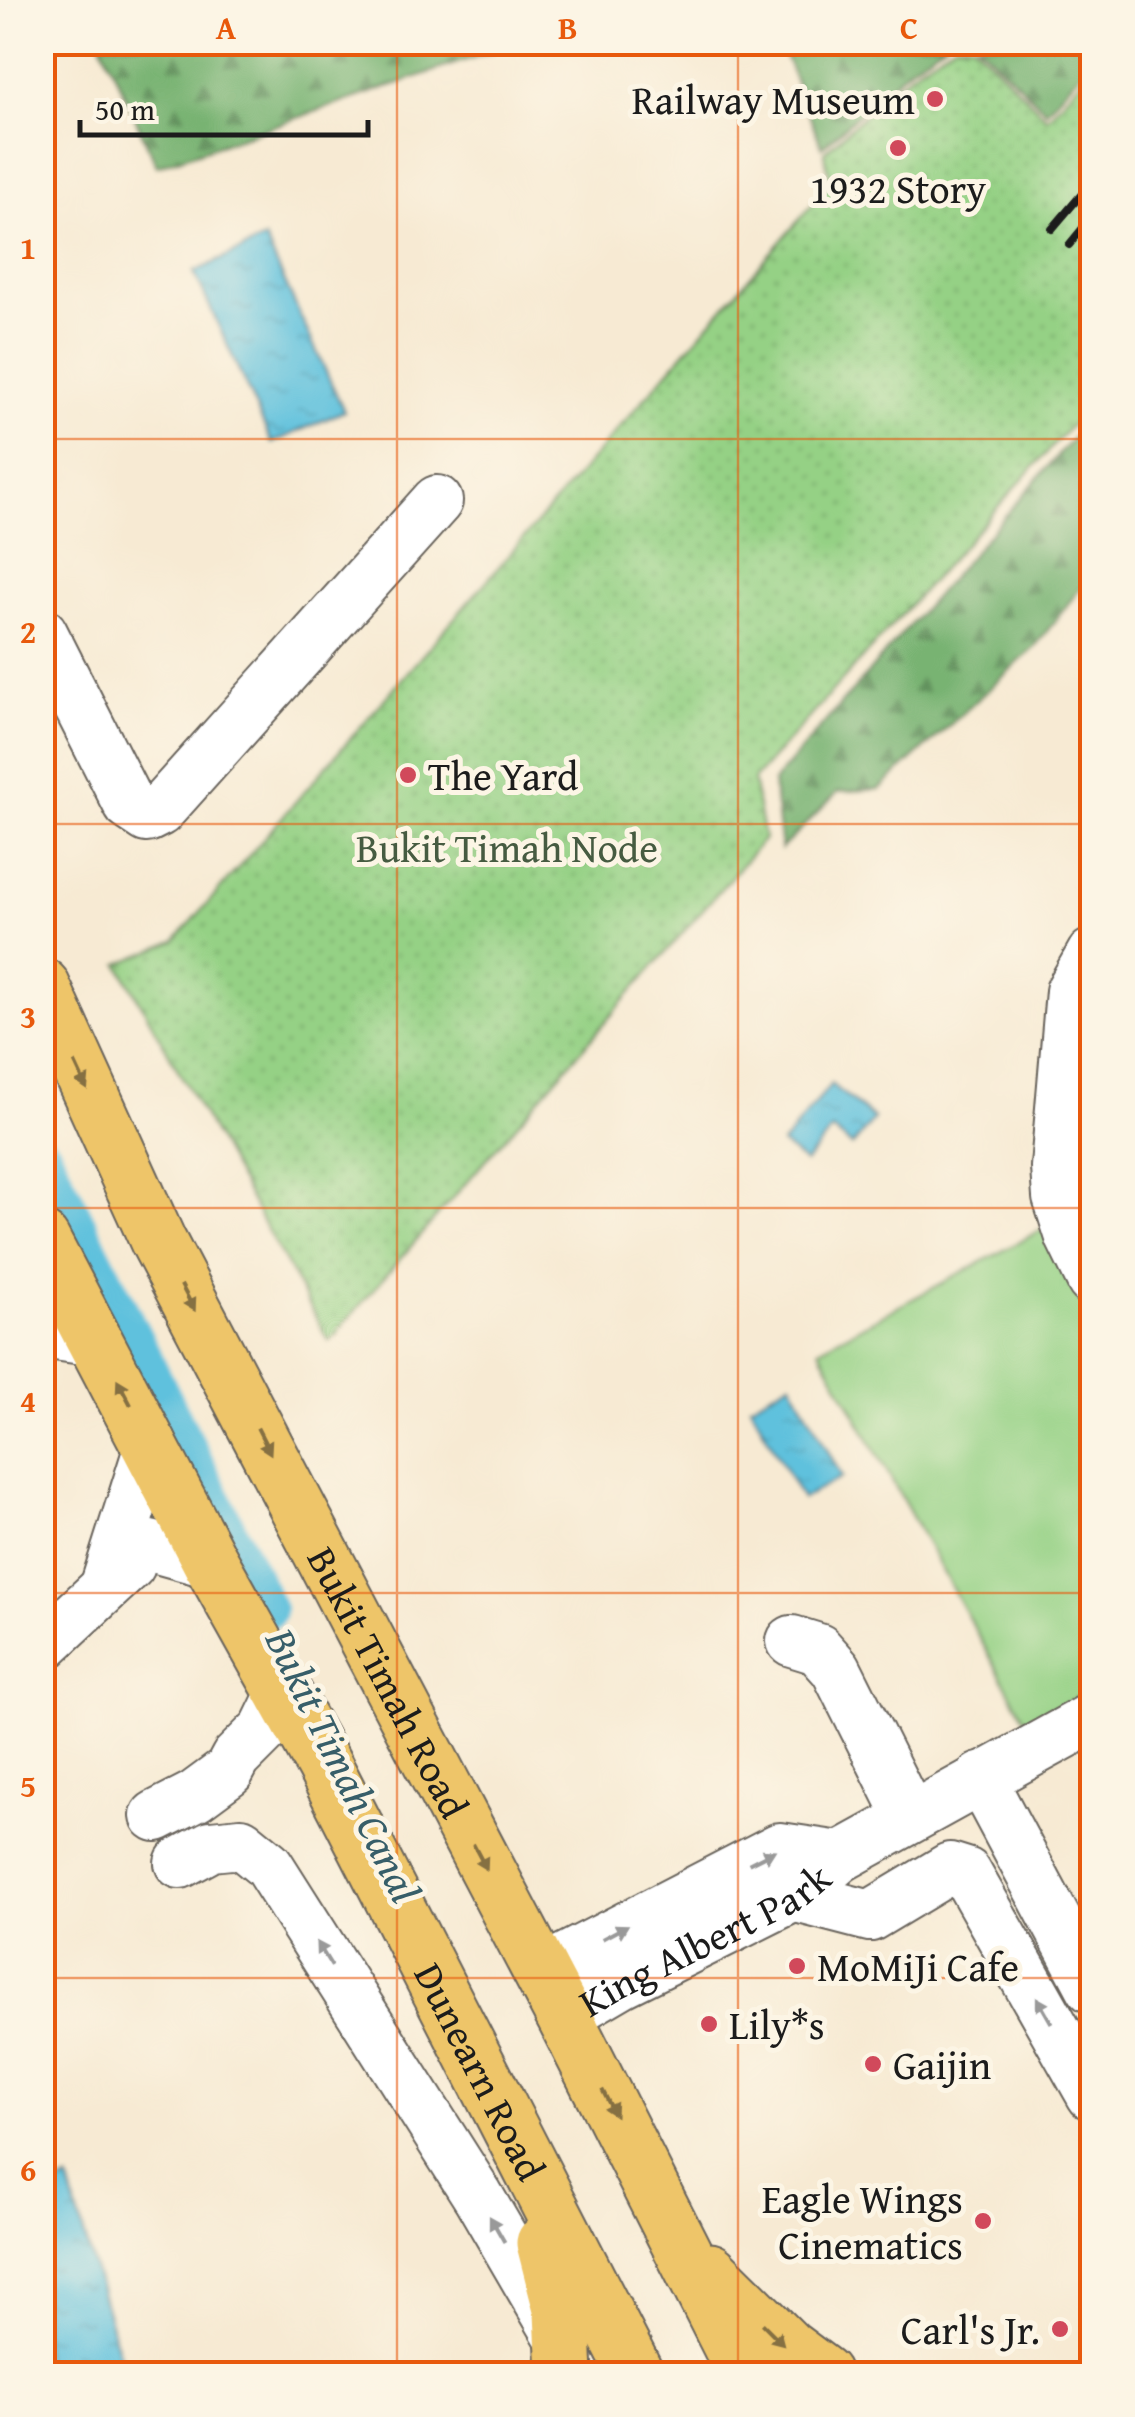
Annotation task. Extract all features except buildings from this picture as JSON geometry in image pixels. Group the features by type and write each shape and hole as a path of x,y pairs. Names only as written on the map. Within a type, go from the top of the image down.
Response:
{"highway":[{"name":"Bukit Timah Road","path":"42,986 158,1242 552,1994 745,2374"},
{"name":"Dunearn Road","path":"42,1240 211,1563 284,1690 636,2374"},
{"path":"515,2134 562,2313 564,2359"},
{"path":"679,2240 788,2348 823,2374"}],"street":[{"path":"42,632 129,805 147,817 159,811 436,501"},
{"path":"1092,954 1071,991 1056,1167 1058,1198 1092,1280"},
{"path":"42,1334 96,1342"},
{"path":"150,1546 106,1585 152,1444"},
{"path":"150,1546 211,1563"},
{"path":"42,1647 150,1546"},
{"path":"792,1641 818,1649 836,1669 910,1817"},
{"path":"156,1816 195,1796 229,1771 236,1758 266,1729 284,1690"},
{"name":"King Albert Park","path":"552,1994 622,1982 793,1896 840,1857 1092,1718"},
{"path":"229,1771 234,1800 268,1865 478,2196 564,2359"},
{"path":"980,1778 1092,1988"},
{"path":"180,1864 211,1846 241,1842 268,1865"},
{"name":"King Albert Park","path":"552,1994 690,1893 780,1848 840,1857"},
{"path":"793,1896 870,1916 950,1868 966,1872 1092,2094"},
{"path":"690,1893 712,1937"}],"green space":[{"path":"101,43 516,43 157,166"},
{"path":"780,43 945,43 910,67 822,147"},
{"name":"Bukit Timah Node","path":"955,43 972,43 1047,118 1092,68 1092,402 753,780 764,839 329,1341 119,964 175,941 831,183 824,152 913,71"},
{"path":"977,43 1092,43 1092,59 1046,111"},
{"path":"1092,416 1092,573 1034,648 880,789 838,792 781,849 773,782"},
{"path":"1092,1012 1092,1223 1075,1195"},
{"path":"1047,1227 1092,1321 1092,1689 1028,1725 819,1349"}],"water":[{"path":"265,239 344,411 272,443 194,272"},
{"path":"831,1084 874,1119 852,1146 832,1130 805,1163 782,1144"},
{"path":"791,1382 842,1477 802,1499 750,1405"},
{"path":"68,2180 125,2374 43,2374 43,2192"}],"waterway":[{"name":"Bukit Timah Canal","path":"42,1155 266,1610"}],"railway":[{"path":"1052,229 1092,182"},
{"path":"1069,245 1092,217"},
{"path":"1086,259 1092,252"}],"place":[{"name":"Railway Museum","path":"935,99"},
{"name":"1932 Story","path":"898,148"},
{"name":"The Yard","path":"408,775"},
{"name":"MoMiJi Cafe","path":"797,1966"},
{"name":"Lily*s","path":"709,2024"},
{"name":"Gaijin","path":"873,2064"},
{"name":"Eagle Wings Cinematics","path":"983,2221"},
{"name":"Carl's Jr.","path":"1060,2329"}]}
